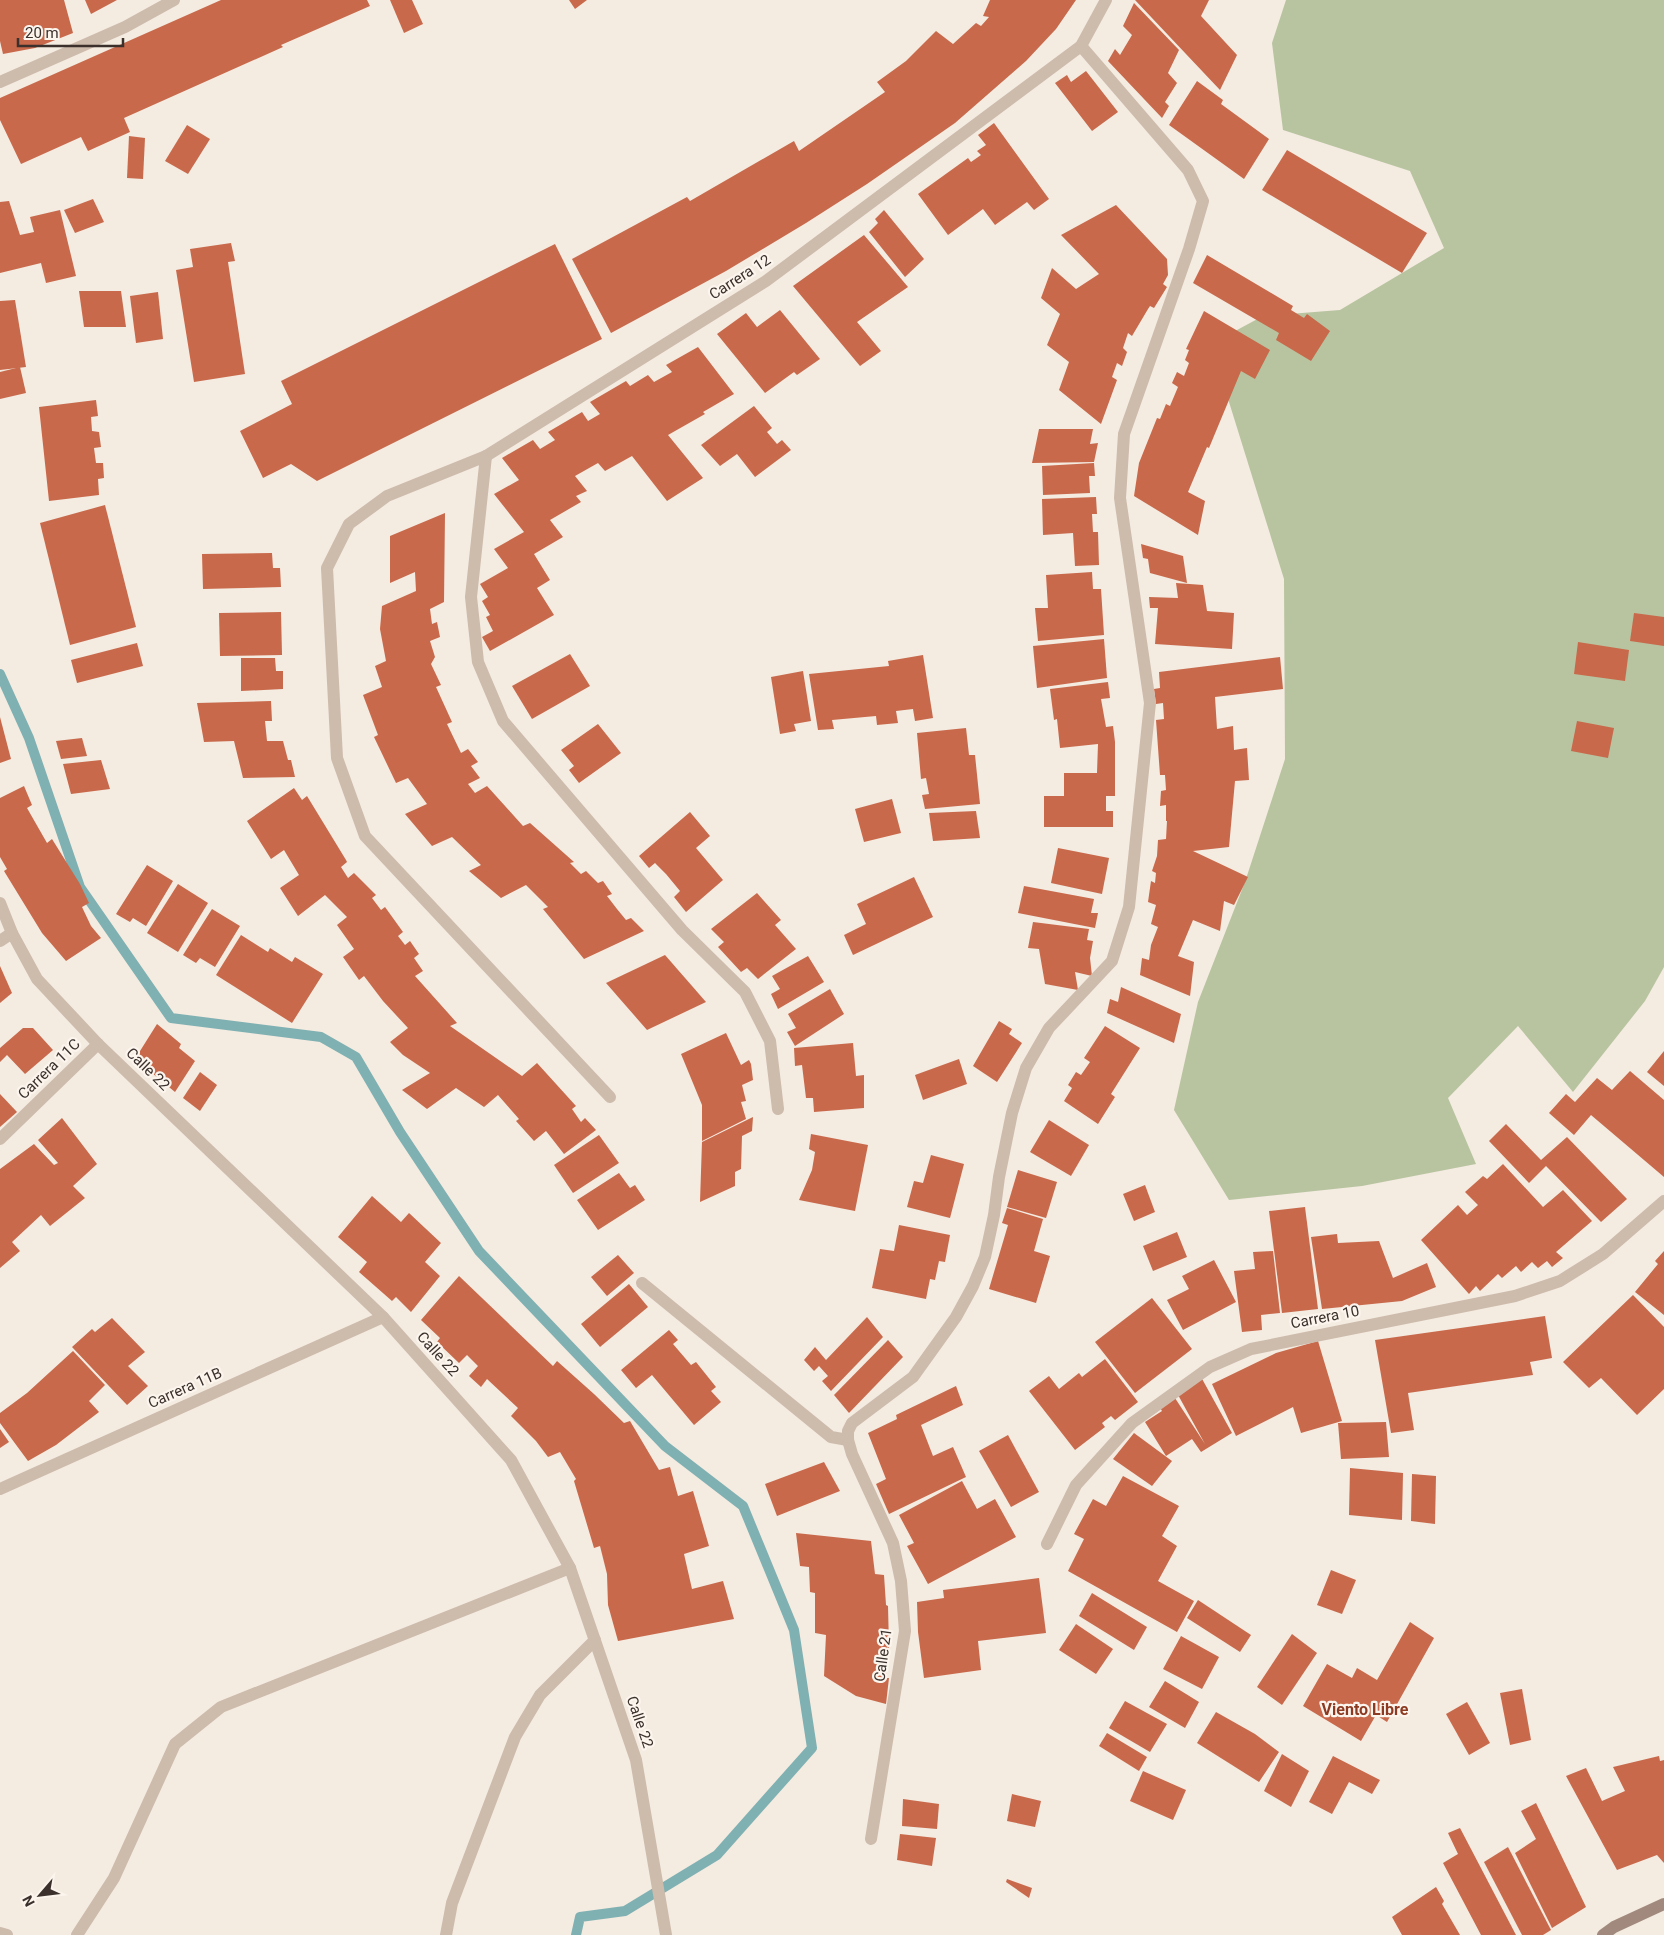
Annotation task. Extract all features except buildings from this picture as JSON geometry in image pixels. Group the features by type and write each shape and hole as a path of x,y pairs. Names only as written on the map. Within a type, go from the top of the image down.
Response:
{"main road":[{"path":"1603,1935 1614,1927 1664,1904"}],"street":[{"path":"0,82 125,27 174,0"},
{"name":"Carrera 12","path":"610,1097 365,836 337,758 327,568 349,524 387,496 486,456 766,281 1081,46 1106,0"},
{"path":"642,1283 831,1438 848,1440 848,1431 852,1423 913,1377 956,1317 973,1286 985,1257 1012,1113 1026,1068 1049,1028 1112,960 1129,908 1150,703 1120,498 1124,434 1189,249 1203,201 1188,170 1081,46"},
{"path":"486,456 471,597 478,662 503,721 682,930 745,992 770,1041 778,1109"},
{"name":"Calle 22","path":"0,903 12,933 37,979 98,1044 383,1317 511,1460 570,1568 636,1760 666,1935"},
{"path":"0,940 12,933"},
{"name":"Carrera 11C","path":"0,1139 98,1044"},
{"name":"Carrera 10","path":"1047,1544 1076,1485 1101,1456 1132,1423 1210,1367 1251,1350 1515,1296 1560,1281 1603,1254 1664,1201"},
{"name":"Carrera 11B","path":"0,1489 383,1317"},
{"name":"Calle 21","path":"848,1440 852,1454 893,1542 901,1581 905,1631 871,1839"},
{"path":"77,1935 114,1878 175,1744 221,1708 570,1568"},
{"path":"446,1935 452,1903 515,1737 540,1695 595,1640"},
{"path":"0,1933 7,1935"}],"green space":[{"path":"1286,0 1664,0 1664,967 1645,1001 1573,1092 1518,1026 1448,1098 1476,1164 1362,1186 1229,1200 1174,1110 1198,1002 1245,882 1285,759 1284,579 1211,344 1263,316 1340,310 1444,248 1410,171 1283,130 1272,43"}],"waterway":[{"path":"0,674 29,738 80,887 171,1018 321,1037 356,1057 400,1132 479,1251 665,1446 743,1506 794,1630 812,1748 717,1855 625,1911 580,1917 576,1935"}],"district":[{"name":"Viento Libre","path":"1365,1709"}]}
